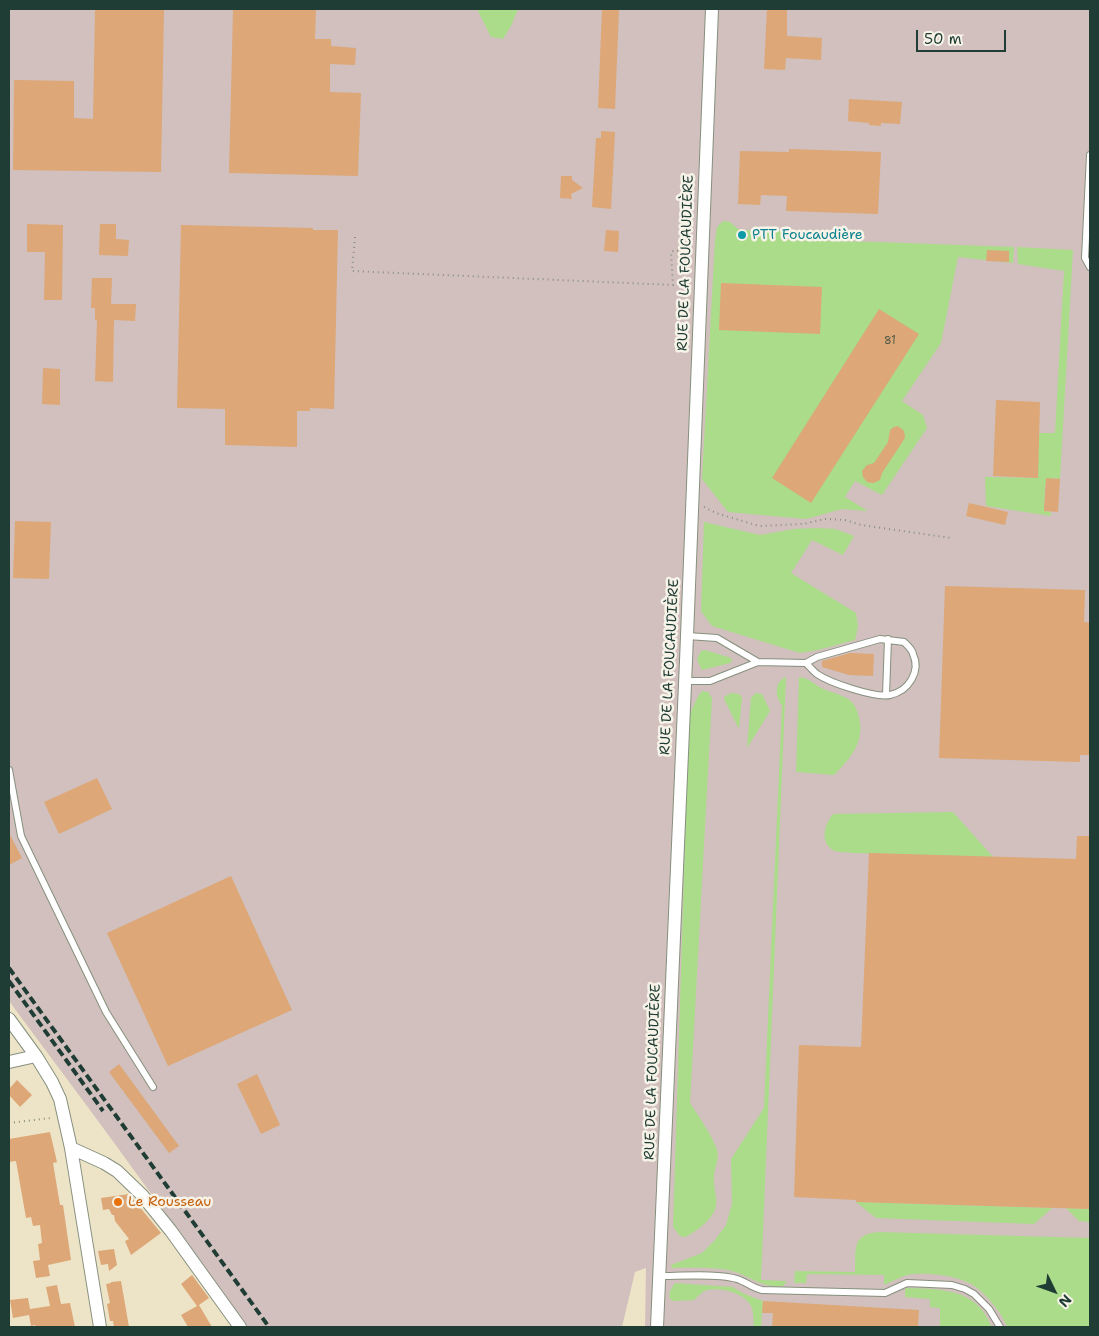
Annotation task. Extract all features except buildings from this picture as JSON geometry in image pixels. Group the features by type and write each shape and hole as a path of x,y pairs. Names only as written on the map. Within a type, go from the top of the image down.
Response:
{"street":[{"name":"RUE DE LA FOUCAUDIÈRE","path":"657,1327 712,9"},
{"path":"9,1019 36,1056 60,1099 71,1148 100,1327"},
{"path":"9,1062 36,1056"},
{"path":"71,1148 110,1167 142,1195 171,1231 240,1327"}],"lane":[{"path":"1090,155 1085,258 1090,267"},
{"path":"687,636 717,638 758,662"},
{"path":"685,681 710,681 758,662 806,663 835,651 880,639 904,642 913,652 916,664 915,674 909,684 900,691 886,695 870,693 835,683 816,674 806,663"},
{"path":"886,695 888,639"},
{"path":"9,770 21,836 106,1012 153,1087"},
{"path":"659,1276 725,1277 738,1279 753,1288 762,1290 885,1293 907,1283 952,1285 974,1294 989,1308 1000,1327"}],"path":[{"path":"355,238 352,271 673,285 671,252 675,250 701,256"},
{"path":"692,502 716,513 759,526 803,524 825,519 845,520 861,525 951,538"},
{"path":"9,1123 65,1116"}],"shaded area":[{"path":"9,9 1090,9 1090,1327 645,1327 646,1268 635,1272 622,1327 248,1327 9,1001"}],"green space":[{"path":"477,9 518,9 503,39 491,37"},
{"path":"723,221 730,222 739,230 787,231 786,240 1014,247 1013,263 958,257 941,343 902,401 923,415 927,428 882,495 855,481 845,497 868,511 842,509 806,519 728,512 702,479 715,240 717,227"},
{"path":"1017,247 1073,250 1060,479 1053,478 1052,485 1045,485 1044,511 1051,512 1051,516 986,506 985,477 1037,478 1039,433 1055,433 1064,271 1018,264"},
{"path":"704,522 760,535 794,529 816,528 835,529 854,536 843,555 812,540 791,573 856,613 858,626 855,640 800,653 712,626 701,611"},
{"path":"705,650 731,658 732,661 702,670 697,659 701,651"},
{"path":"786,677 761,1280 787,1281 783,1286 775,1286 728,1270 672,1268 671,1265 702,1253 726,1225 732,1204 731,1159 764,1108 782,705 778,698 777,690 779,682"},
{"path":"799,677 845,697 852,703 859,718 860,735 855,750 834,775 796,772"},
{"path":"702,691 708,692 712,698 690,1103 711,1136 716,1147 718,1159 714,1173 715,1210 709,1220 685,1237 680,1236 673,1227 689,716"},
{"path":"732,693 739,694 742,698 739,729 724,699 725,696"},
{"path":"756,693 762,694 770,711 747,748 751,698"},
{"path":"953,812 993,857 840,852 833,850 826,842 826,827 833,814"},
{"path":"856,1202 1052,1208 1034,1224 876,1218"},
{"path":"1066,1208 1090,1209 1090,1222 1079,1221"},
{"path":"870,1233 1090,1238 1090,1327 1007,1327 996,1308 979,1289 967,1282 940,1275 913,1274 884,1285 884,1275 807,1274 806,1283 794,1283 795,1271 855,1272 856,1250 859,1240"},
{"path":"675,1283 733,1287 742,1293 763,1301 761,1327 754,1327 751,1306 742,1296 724,1290 712,1289 703,1292 694,1300 672,1301 669,1297 670,1291"},
{"path":"905,1289 948,1291 967,1297 982,1310 992,1327 940,1327 940,1308 930,1307 930,1299 905,1297"}],"railway":[{"path":"9,968 269,1327"},
{"path":"9,981 103,1111"}],"place":[{"name":"PTT Foucaudière","path":"742,235"},
{"name":"Le Rousseau","path":"118,1202"}]}
